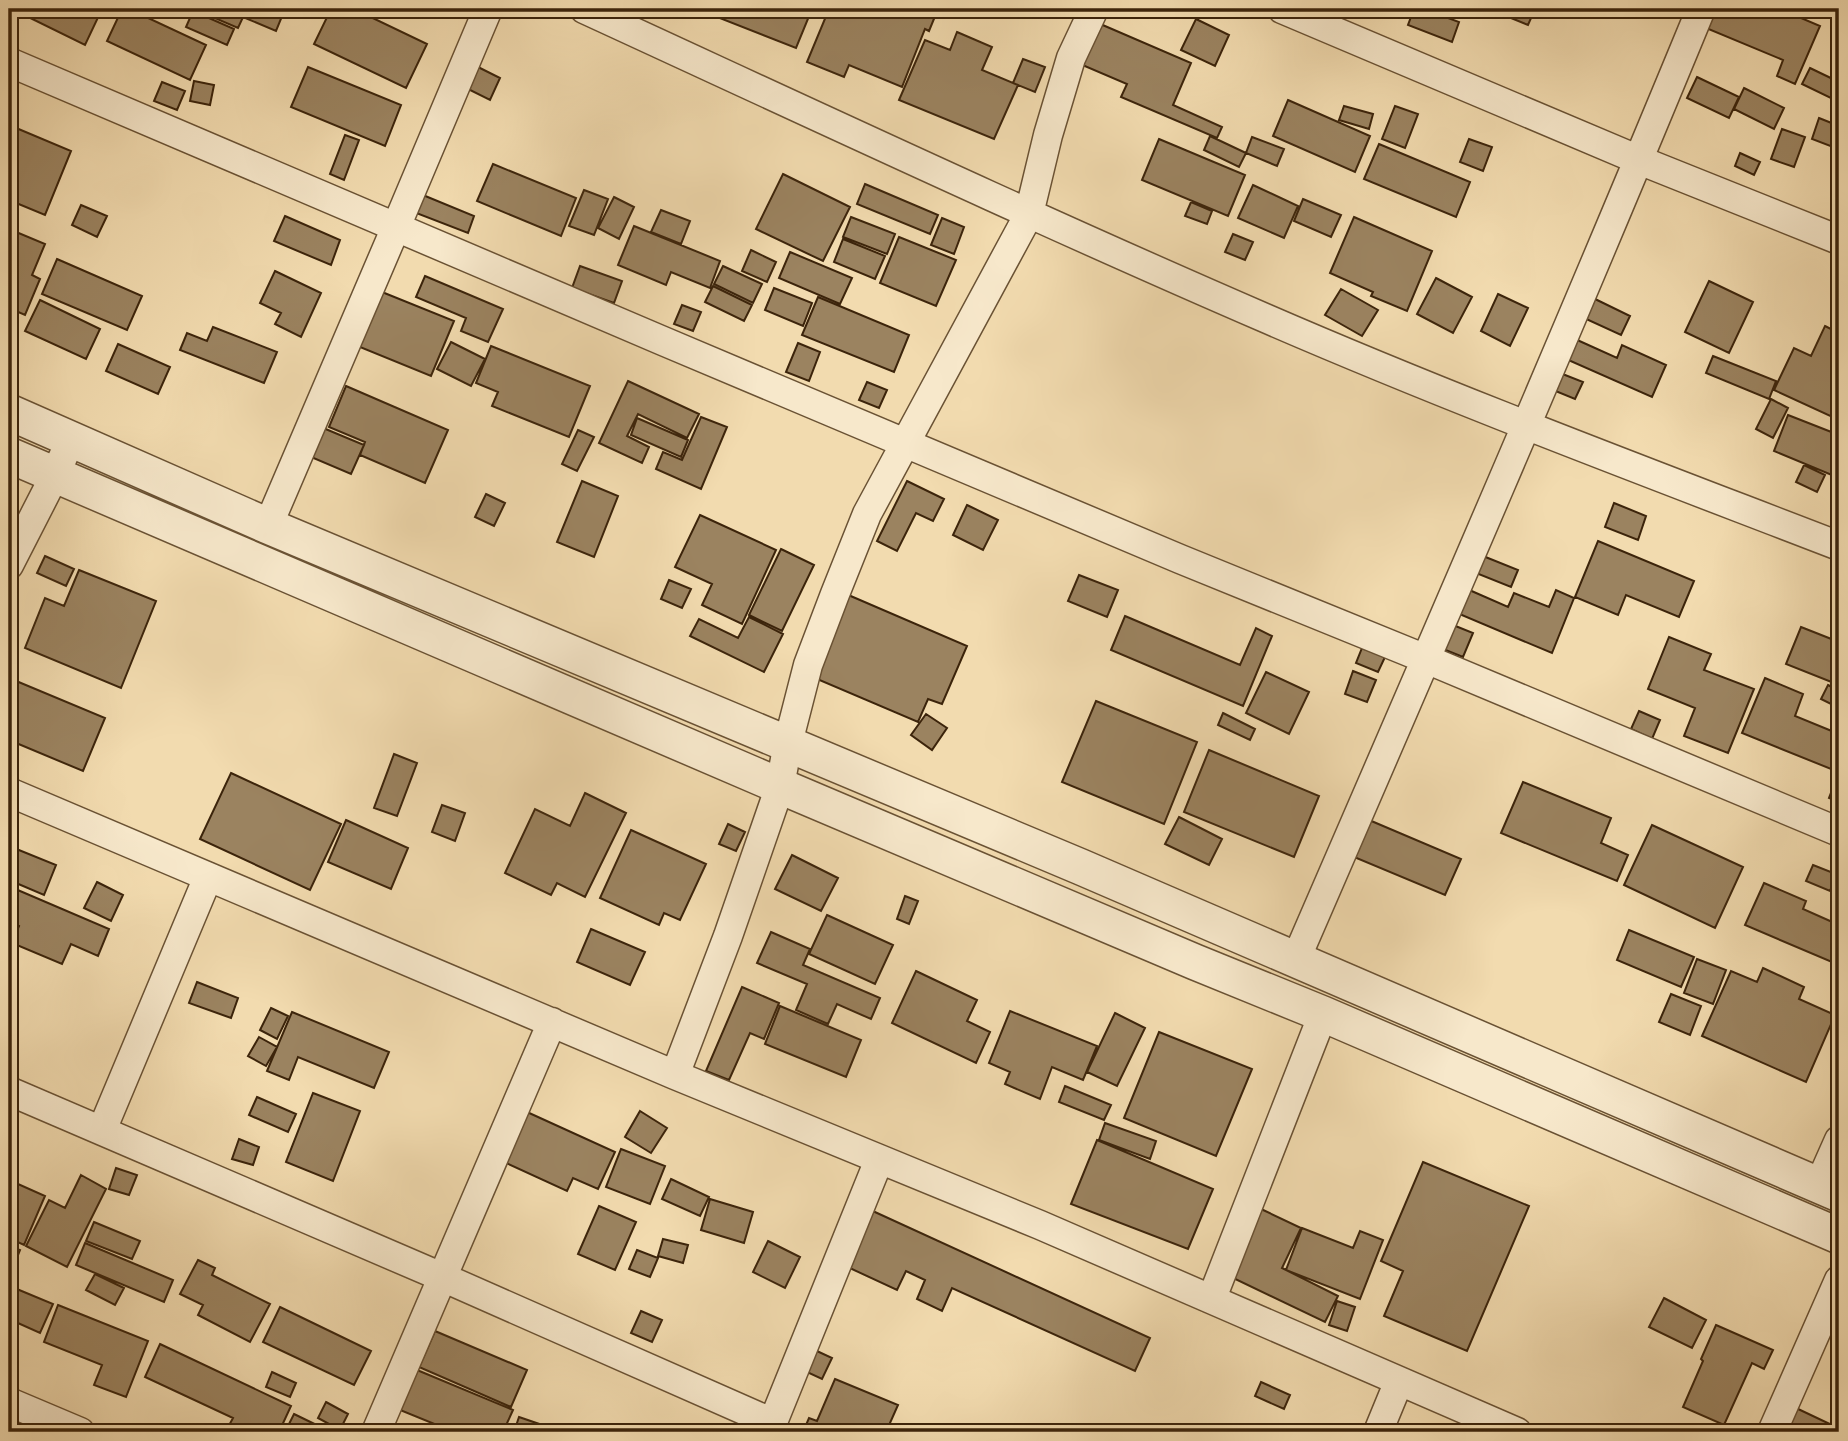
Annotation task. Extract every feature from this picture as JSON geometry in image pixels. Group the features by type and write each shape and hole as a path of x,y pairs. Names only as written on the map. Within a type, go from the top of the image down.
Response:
{"street":[{"path":"268,526 488,9"},
{"path":"584,9 1029,214 1268,319 1525,425 1839,546"},
{"path":"675,1075 729,936 780,786 808,666 835,594 867,514 1029,214 1048,135 1071,58 1094,9"},
{"path":"1282,9 1639,160 1839,240"},
{"path":"1296,959 1702,9"},
{"path":"9,62 1180,559 1839,832"},
{"path":"9,412 268,526 1296,959 1829,1190 1839,1140"},
{"path":"9,565 71,439"},
{"path":"9,454 780,786 1323,1014 1839,1236"},
{"path":"9,792 675,1075 1040,1225 1517,1432"},
{"path":"102,1130 208,877"},
{"path":"1212,1298 1323,1014"},
{"path":"376,1432 552,1022"},
{"path":"9,1091 442,1277 771,1428 879,1160"},
{"path":"1772,1432 1839,1280"},
{"path":"1378,1432 1399,1381"},
{"path":"9,1402 80,1432"}],"building":[{"path":"12,9 102,9 85,45"},
{"path":"122,9 129,9 206,45 190,80 107,41"},
{"path":"197,9 285,9 276,31 243,17 238,28"},
{"path":"287,9 308,9 305,16"},
{"path":"331,9 354,9 427,44 406,88 314,44"},
{"path":"720,9 812,9 796,48 717,17"},
{"path":"829,9 938,9 929,31 925,29 902,87 849,65 844,77 807,62"},
{"path":"1175,9 1202,9 1198,19"},
{"path":"1414,9 1424,9 1459,22 1452,42 1408,25"},
{"path":"1489,9 1535,9 1528,25"},
{"path":"1714,9 1780,9 1820,26 1795,84 1777,76 1783,60 1706,28"},
{"path":"193,11 234,29 227,45 186,27"},
{"path":"1196,19 1229,35 1215,66 1181,50"},
{"path":"1098,23 1191,63 1173,105 1222,127 1217,138 1121,97 1127,84 1080,64"},
{"path":"957,32 992,47 982,70 1018,85 994,139 899,100 925,40 950,50"},
{"path":"1023,59 1045,67 1035,92 1013,83"},
{"path":"472,64 500,78 490,100 462,86"},
{"path":"308,67 401,105 385,146 291,107"},
{"path":"1810,68 1839,82 1839,102 1802,84"},
{"path":"1697,77 1739,97 1729,118 1687,98"},
{"path":"194,81 214,85 210,105 190,101"},
{"path":"162,82 185,91 177,110 154,101"},
{"path":"1744,88 1784,108 1774,129 1734,109"},
{"path":"1288,100 1370,136 1355,172 1273,136"},
{"path":"1344,106 1373,114 1369,129 1339,120"},
{"path":"1395,106 1418,114 1405,148 1382,139"},
{"path":"1819,118 1839,126 1833,147 1812,139"},
{"path":"9,125 71,151 45,215 9,200"},
{"path":"1782,129 1805,137 1794,167 1771,159"},
{"path":"345,135 359,140 344,180 330,174"},
{"path":"1210,136 1246,153 1239,167 1204,150"},
{"path":"1252,137 1284,149 1277,166 1246,153"},
{"path":"1159,139 1245,175 1228,216 1142,180"},
{"path":"1469,139 1492,147 1483,171 1460,162"},
{"path":"1379,144 1470,182 1456,217 1364,179"},
{"path":"1740,153 1760,162 1754,175 1735,166"},
{"path":"493,164 576,198 561,236 477,201"},
{"path":"783,174 850,207 823,261 756,229"},
{"path":"865,184 938,215 930,234 857,204"},
{"path":"1253,185 1298,206 1284,238 1238,218"},
{"path":"584,190 608,199 594,235 569,226"},
{"path":"418,193 474,216 468,233 411,211"},
{"path":"614,197 634,207 619,239 598,228"},
{"path":"1303,199 1341,215 1331,237 1294,221"},
{"path":"1191,202 1212,211 1207,224 1185,216"},
{"path":"81,205 107,216 97,237 72,225"},
{"path":"661,210 690,221 681,244 651,232"},
{"path":"285,216 340,240 331,265 274,241"},
{"path":"851,217 895,234 887,254 843,237"},
{"path":"1354,217 1432,251 1407,311 1371,296 1373,292 1330,273"},
{"path":"942,218 964,227 954,254 931,245"},
{"path":"634,226 720,261 710,288 671,272 666,285 618,265"},
{"path":"9,229 45,244 32,275 40,279 25,315 9,308"},
{"path":"1233,234 1253,242 1245,260 1225,252"},
{"path":"899,237 956,260 936,306 880,283"},
{"path":"843,239 885,256 875,279 834,262"},
{"path":"751,250 776,262 767,282 742,271"},
{"path":"790,252 852,278 840,304 779,278"},
{"path":"57,259 142,296 127,330 42,294"},
{"path":"580,266 622,281 614,303 572,288"},
{"path":"723,266 762,284 753,303 714,284"},
{"path":"275,271 321,293 301,337 275,324 281,313 260,303"},
{"path":"425,276 503,309 488,342 461,331 466,318 416,297"},
{"path":"1436,278 1472,297 1453,333 1417,314"},
{"path":"1709,281 1753,302 1729,353 1685,332"},
{"path":"713,286 752,305 744,321 705,302"},
{"path":"774,288 812,303 803,326 765,310"},
{"path":"1341,289 1378,310 1362,336 1325,315"},
{"path":"377,290 454,321 431,376 355,345"},
{"path":"1498,294 1528,308 1510,346 1481,331"},
{"path":"818,297 909,335 894,372 802,335"},
{"path":"1593,298 1630,316 1621,335 1584,318"},
{"path":"40,300 100,329 86,359 25,331"},
{"path":"682,305 701,312 693,331 674,324"},
{"path":"1825,326 1839,333 1839,420 1774,390 1794,348 1811,356"},
{"path":"213,327 277,352 264,383 180,350 187,333 207,341"},
{"path":"1575,339 1617,358 1622,345 1666,365 1652,397 1566,359"},
{"path":"451,342 485,359 471,386 437,369"},
{"path":"798,343 820,352 809,381 786,372"},
{"path":"118,344 170,367 158,394 106,371"},
{"path":"491,346 590,386 569,437 492,406 498,392 476,383"},
{"path":"1713,356 1776,381 1769,399 1706,373"},
{"path":"1560,373 1583,382 1575,399 1553,390"},
{"path":"628,381 699,414 687,438 638,414 627,436 649,447 642,463 599,443"},
{"path":"867,382 887,390 879,408 859,400"},
{"path":"346,386 448,430 425,483 360,455 365,442 329,427"},
{"path":"1771,399 1788,408 1773,438 1756,429"},
{"path":"1788,415 1839,435 1839,478 1774,451"},
{"path":"701,417 727,427 701,489 656,469 663,452 682,460"},
{"path":"637,418 688,440 681,457 631,435"},
{"path":"316,425 364,445 351,474 304,454"},
{"path":"578,430 594,437 577,471 562,464"},
{"path":"1804,465 1825,475 1817,492 1796,482"},
{"path":"582,481 618,496 594,557 557,542"},
{"path":"907,481 944,499 933,521 916,513 897,551 877,541"},
{"path":"486,494 505,503 494,526 475,517"},
{"path":"1614,503 1646,516 1638,540 1605,527"},
{"path":"967,505 998,520 983,550 953,535"},
{"path":"700,515 776,550 742,624 702,605 712,584 675,567"},
{"path":"1598,541 1694,581 1679,617 1626,595 1618,615 1575,597"},
{"path":"781,549 814,565 782,631 749,615"},
{"path":"45,556 74,569 66,586 37,573"},
{"path":"1483,556 1518,570 1511,587 1476,573"},
{"path":"79,570 156,601 121,688 25,648 45,598 64,606"},
{"path":"1079,575 1118,590 1107,617 1068,601"},
{"path":"669,580 691,589 682,608 661,599"},
{"path":"1467,589 1508,607 1514,593 1549,607 1556,590 1574,598 1552,653 1457,613"},
{"path":"846,594 967,646 942,704 928,699 918,722 810,676"},
{"path":"1125,616 1240,665 1256,628 1272,636 1243,706 1111,650"},
{"path":"749,617 783,634 764,672 690,636 699,619 738,638"},
{"path":"1453,625 1473,633 1463,657 1443,649"},
{"path":"1801,627 1839,642 1839,685 1786,664"},
{"path":"1669,637 1711,654 1704,670 1754,689 1728,753 1684,736 1695,708 1648,689"},
{"path":"1362,648 1385,657 1378,672 1356,663"},
{"path":"1353,671 1376,680 1367,702 1345,694"},
{"path":"1266,672 1309,692 1289,734 1246,713"},
{"path":"9,678 105,718 83,771 9,740"},
{"path":"1765,678 1803,694 1795,716 1839,734 1839,764 1836,771 1742,733"},
{"path":"1828,685 1839,691 1839,708 1821,699"},
{"path":"1096,701 1197,742 1164,824 1062,782"},
{"path":"1639,711 1660,720 1652,739 1631,729"},
{"path":"1223,713 1255,729 1250,740 1218,725"},
{"path":"926,714 947,728 932,750 911,735"},
{"path":"1209,750 1319,796 1294,857 1184,812"},
{"path":"394,754 417,763 397,816 374,808"},
{"path":"1839,772 1839,802 1829,798"},
{"path":"231,773 341,824 310,890 200,839"},
{"path":"1523,782 1611,818 1601,843 1628,855 1617,881 1501,833"},
{"path":"585,793 626,813 585,897 557,883 551,895 505,873 535,809 570,826"},
{"path":"442,805 465,813 455,841 432,832"},
{"path":"1179,817 1222,839 1209,865 1165,844"},
{"path":"346,820 408,848 391,889 328,862"},
{"path":"1369,820 1461,859 1445,895 1354,857"},
{"path":"728,824 745,832 736,851 719,844"},
{"path":"1652,825 1743,867 1715,928 1624,885"},
{"path":"631,830 706,864 680,920 664,913 659,925 600,898"},
{"path":"9,846 56,865 44,895 9,880"},
{"path":"792,855 838,878 821,911 775,889"},
{"path":"1813,865 1836,874 1830,891 1806,881"},
{"path":"97,882 123,895 111,921 84,908"},
{"path":"1764,883 1806,901 1803,909 1839,925 1839,965 1745,925"},
{"path":"13,888 109,929 98,956 71,944 62,964 12,943 19,926 9,921 9,899"},
{"path":"905,896 918,901 909,924 897,919"},
{"path":"827,915 893,945 875,984 809,954"},
{"path":"591,929 645,952 630,985 577,962"},
{"path":"1629,930 1694,957 1681,987 1617,960"},
{"path":"771,932 810,949 803,965 880,998 871,1019 837,1004 828,1024 796,1010 807,984 757,963"},
{"path":"1697,959 1726,970 1713,1004 1684,993"},
{"path":"1763,968 1804,987 1799,999 1835,1015 1806,1082 1702,1036 1731,971 1757,982"},
{"path":"916,971 977,1000 967,1021 990,1032 976,1063 892,1023"},
{"path":"197,982 238,998 231,1018 189,1003"},
{"path":"742,987 779,1003 764,1039 750,1033 729,1080 706,1071"},
{"path":"1671,994 1701,1006 1690,1035 1659,1022"},
{"path":"780,1006 861,1040 846,1077 765,1044"},
{"path":"271,1008 288,1016 277,1039 260,1030"},
{"path":"1010,1011 1097,1046 1083,1080 1052,1067 1040,1099 1005,1084 1010,1072 989,1063"},
{"path":"292,1012 389,1052 374,1088 298,1057 289,1080 267,1071"},
{"path":"1115,1013 1145,1028 1117,1086 1087,1072"},
{"path":"1159,1032 1252,1069 1216,1156 1124,1118"},
{"path":"259,1037 277,1047 266,1066 248,1056"},
{"path":"1065,1086 1111,1105 1104,1120 1059,1102"},
{"path":"313,1093 360,1111 333,1181 286,1162"},
{"path":"257,1097 296,1114 288,1132 249,1115"},
{"path":"640,1111 667,1128 651,1153 625,1137"},
{"path":"527,1112 615,1152 598,1189 573,1178 567,1191 504,1162"},
{"path":"1105,1123 1156,1141 1150,1159 1099,1140"},
{"path":"239,1139 259,1147 253,1165 232,1159"},
{"path":"1097,1140 1213,1189 1188,1249 1071,1204"},
{"path":"621,1149 665,1166 650,1204 606,1187"},
{"path":"1423,1162 1529,1206 1467,1351 1384,1316 1403,1271 1381,1261"},
{"path":"116,1168 137,1175 129,1195 109,1189"},
{"path":"81,1175 106,1189 67,1267 26,1246 49,1200 65,1208"},
{"path":"671,1179 709,1197 700,1216 662,1199"},
{"path":"9,1180 45,1196 24,1245 9,1238"},
{"path":"710,1199 753,1212 744,1243 701,1230"},
{"path":"599,1206 636,1222 615,1270 578,1254"},
{"path":"864,1207 1150,1338 1135,1371 952,1288 942,1311 917,1299 925,1280 906,1271 897,1290 839,1263"},
{"path":"1261,1209 1301,1228 1282,1268 1338,1296 1325,1322 1229,1276"},
{"path":"94,1222 140,1241 132,1259 86,1241"},
{"path":"1302,1228 1353,1248 1360,1231 1383,1240 1360,1299 1286,1270"},
{"path":"663,1239 688,1245 683,1263 658,1256"},
{"path":"768,1241 800,1257 785,1288 753,1272"},
{"path":"85,1243 173,1280 164,1302 76,1265"},
{"path":"9,1246 20,1250 12,1270 9,1269"},
{"path":"637,1250 658,1258 650,1277 629,1269"},
{"path":"198,1260 215,1268 212,1275 270,1304 250,1342 198,1315 203,1305 180,1294"},
{"path":"95,1274 124,1288 115,1305 86,1290"},
{"path":"12,1287 53,1304 40,1333 9,1319 9,1296"},
{"path":"1664,1298 1706,1320 1692,1348 1649,1327"},
{"path":"1337,1301 1355,1307 1347,1331 1329,1325"},
{"path":"58,1305 148,1341 126,1397 94,1385 102,1365 44,1342"},
{"path":"280,1307 371,1351 354,1385 263,1342"},
{"path":"641,1311 662,1320 652,1342 631,1333"},
{"path":"1716,1325 1773,1350 1764,1369 1752,1363 1724,1425 1683,1407"},
{"path":"435,1331 527,1370 511,1407 419,1367"},
{"path":"160,1344 291,1406 279,1432 228,1432 226,1431 233,1418 145,1377"},
{"path":"804,1345 832,1358 822,1379 794,1366"},
{"path":"417,1370 513,1410 503,1432 454,1432 400,1410"},
{"path":"272,1372 296,1383 290,1397 266,1387"},
{"path":"835,1379 898,1405 886,1432 803,1432 809,1418 817,1421"},
{"path":"1261,1382 1290,1395 1284,1409 1255,1396"},
{"path":"326,1402 348,1414 340,1430 318,1418"},
{"path":"1796,1408 1832,1425 1829,1432 1785,1430"},
{"path":"294,1414 331,1432 285,1432"},
{"path":"519,1417 551,1428 550,1432 514,1432"}]}
